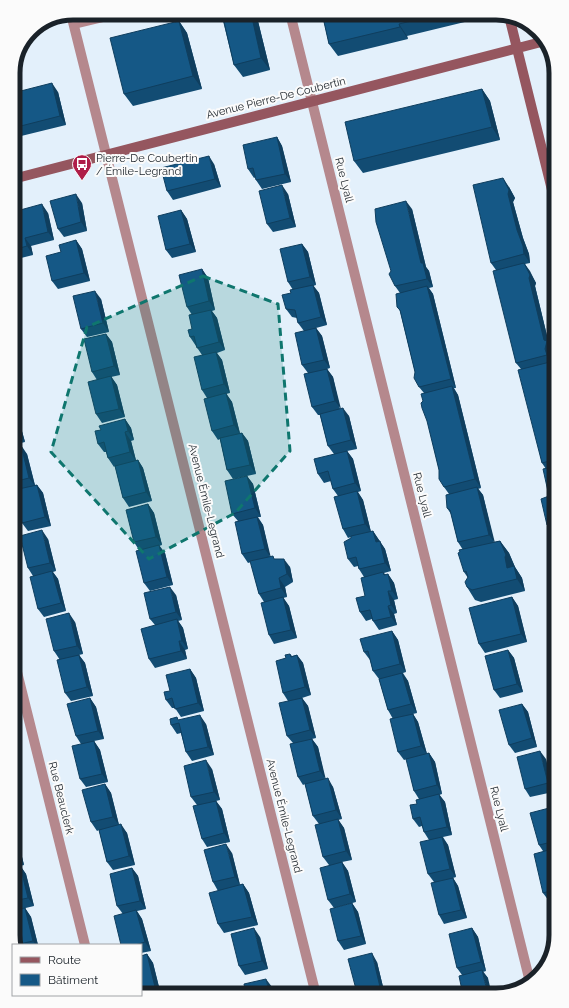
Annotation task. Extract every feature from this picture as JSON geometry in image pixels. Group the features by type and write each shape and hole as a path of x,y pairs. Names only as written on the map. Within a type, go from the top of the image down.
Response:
{"street":[{"name":"Avenue Émile-Legrand","path":"73,20 314,988"},
{"path":"74,24 91,20"},
{"name":"Rue Lyall","path":"292,20 529,977"},
{"path":"511,22 549,178"},
{"name":"Avenue Pierre-De Coubertin","path":"20,177 539,42"},
{"name":"Rue Beauclerk","path":"20,684 85,944"}],"highlighted area":[{"path":"203,276 278,304 290,451 235,513 149,559 51,452 87,327"}],"building":[{"path":"224,20 253,20 261,58 234,65"},
{"path":"324,20 415,20 399,24 400,27 329,44"},
{"path":"179,21 193,76 124,94 110,38"},
{"path":"52,83 60,116 20,126 20,91"},
{"path":"482,89 492,127 354,161 345,122"},
{"path":"277,137 285,174 256,180 253,168 248,169 243,145"},
{"path":"209,156 215,179 167,191 161,168"},
{"path":"503,178 509,190 508,194 524,254 491,263 473,185"},
{"path":"282,185 290,218 267,224 259,191"},
{"path":"76,194 81,222 58,229 50,201"},
{"path":"406,201 421,263 423,263 427,279 395,286 389,274 391,271 376,222 375,209"},
{"path":"42,204 48,232 25,238 27,246 20,248 20,210"},
{"path":"181,210 190,244 166,250 158,216"},
{"path":"76,240 84,273 52,281 46,256 61,252 59,245"},
{"path":"302,244 310,277 288,282 280,249"},
{"path":"524,263 530,275 529,278 544,340 547,341 545,349 547,355 516,363 493,271"},
{"path":"202,269 209,301 187,307 179,275"},
{"path":"313,285 321,317 298,323 295,310 286,309 282,295 291,293 290,290"},
{"path":"427,286 451,379 419,387 414,378 415,372 400,310 397,307 396,294"},
{"path":"95,291 103,323 81,329 73,296"},
{"path":"211,310 219,342 197,348 194,336 190,337 188,330 192,329 189,315"},
{"path":"316,328 324,360 302,365 295,333"},
{"path":"106,334 114,366 92,372 84,339"},
{"path":"216,352 224,384 202,390 194,357"},
{"path":"549,362 549,461 542,463 518,370"},
{"path":"327,369 335,401 312,407 304,374"},
{"path":"111,376 119,409 96,414 88,382"},
{"path":"452,386 475,479 444,487 439,479 439,470 427,421 422,408 421,403 423,401 421,394"},
{"path":"226,393 234,425 212,431 204,399"},
{"path":"343,408 351,440 328,446 320,414"},
{"path":"125,419 128,431 125,432 130,452 108,458 104,442 98,444 95,431 101,430 99,426"},
{"path":"242,433 250,465 227,470 220,438"},
{"path":"20,445 29,478 20,480"},
{"path":"347,451 355,483 333,489 328,471 318,474 314,459"},
{"path":"138,460 146,492 123,498 115,466"},
{"path":"549,468 549,496 543,469"},
{"path":"247,476 255,508 232,514 225,481"},
{"path":"37,485 45,517 22,523 20,515 20,489"},
{"path":"477,487 489,535 458,542 450,510 447,508 446,495"},
{"path":"357,491 365,524 343,529 334,497"},
{"path":"549,496 549,525 547,525 541,499"},
{"path":"148,504 156,537 134,542 126,510"},
{"path":"257,517 265,549 242,554 235,522"},
{"path":"42,530 50,563 28,568 20,536"},
{"path":"373,531 376,542 380,541 385,563 359,569 356,557 348,559 344,542 351,538 351,536"},
{"path":"500,541 506,555 507,568 514,566 517,579 472,590 467,587 465,582 468,577 466,571 464,572 458,553 460,552 459,550"},
{"path":"159,545 167,577 144,583 136,551"},
{"path":"273,556 274,559 284,559 287,574 279,578 281,588 259,594 250,561"},
{"path":"52,571 61,603 38,609 30,577"},
{"path":"383,572 384,575 388,574 392,591 388,591 391,605 388,606 391,617 373,621 370,610 360,612 356,598 365,596 361,578"},
{"path":"170,587 176,612 150,619 144,593"},
{"path":"283,597 291,630 269,635 261,603"},
{"path":"512,597 521,634 479,644 469,608"},
{"path":"69,613 77,646 54,651 46,619"},
{"path":"177,619 182,641 179,641 181,651 149,659 141,629"},
{"path":"392,631 400,664 373,671 368,651 364,652 360,639"},
{"path":"508,650 517,684 494,690 485,656"},
{"path":"290,654 291,657 297,655 305,687 283,693 276,661 286,658 285,655"},
{"path":"79,655 87,687 65,693 57,660"},
{"path":"190,669 198,703 175,709 172,698 166,700 164,692 170,691 166,675"},
{"path":"402,673 411,704 388,710 379,679"},
{"path":"90,698 98,731 76,736 67,704"},
{"path":"302,698 310,730 287,736 279,703"},
{"path":"522,704 532,738 509,745 499,710"},
{"path":"413,714 421,746 398,752 390,719"},
{"path":"200,715 208,747 186,752 179,723 171,725 170,719 177,717 178,720"},
{"path":"312,739 320,771 298,777 290,744"},
{"path":"94,741 102,774 80,779 72,746"},
{"path":"540,751 548,783 525,789 517,757"},
{"path":"429,753 437,785 414,791 406,759"},
{"path":"206,760 214,792 191,797 184,766"},
{"path":"328,778 336,810 313,816 305,784"},
{"path":"105,784 113,817 91,822 82,790"},
{"path":"439,794 447,827 424,832 420,817 413,819 410,805 417,804 416,800"},
{"path":"216,801 224,833 202,839 193,806"},
{"path":"549,808 549,843 539,845 530,813"},
{"path":"338,819 346,851 323,857 315,825"},
{"path":"121,824 129,856 107,862 99,830"},
{"path":"442,837 450,869 428,874 420,842"},
{"path":"226,844 235,877 213,882 204,850"},
{"path":"549,850 549,891 543,893 534,854"},
{"path":"342,862 350,894 328,900 320,868"},
{"path":"20,865 28,898 20,900"},
{"path":"132,868 140,901 117,906 110,874"},
{"path":"453,878 461,910 439,915 431,883"},
{"path":"243,884 252,917 218,924 209,893"},
{"path":"352,903 361,936 338,941 330,909"},
{"path":"25,908 33,941 21,944 20,935 20,909"},
{"path":"136,910 145,942 138,944 121,944 114,916"},
{"path":"254,928 262,961 239,966 231,934"},
{"path":"472,928 481,962 457,968 449,934"},
{"path":"372,953 380,987 356,988 348,959"},
{"path":"147,954 155,987 142,988 142,956"},
{"path":"482,970 486,988 462,988 459,976"},
{"path":"266,979 268,988 245,988 244,984"}],"place":[{"name":"Pierre-De Coubertin / Émile-Legrand","path":"82,181"}]}
